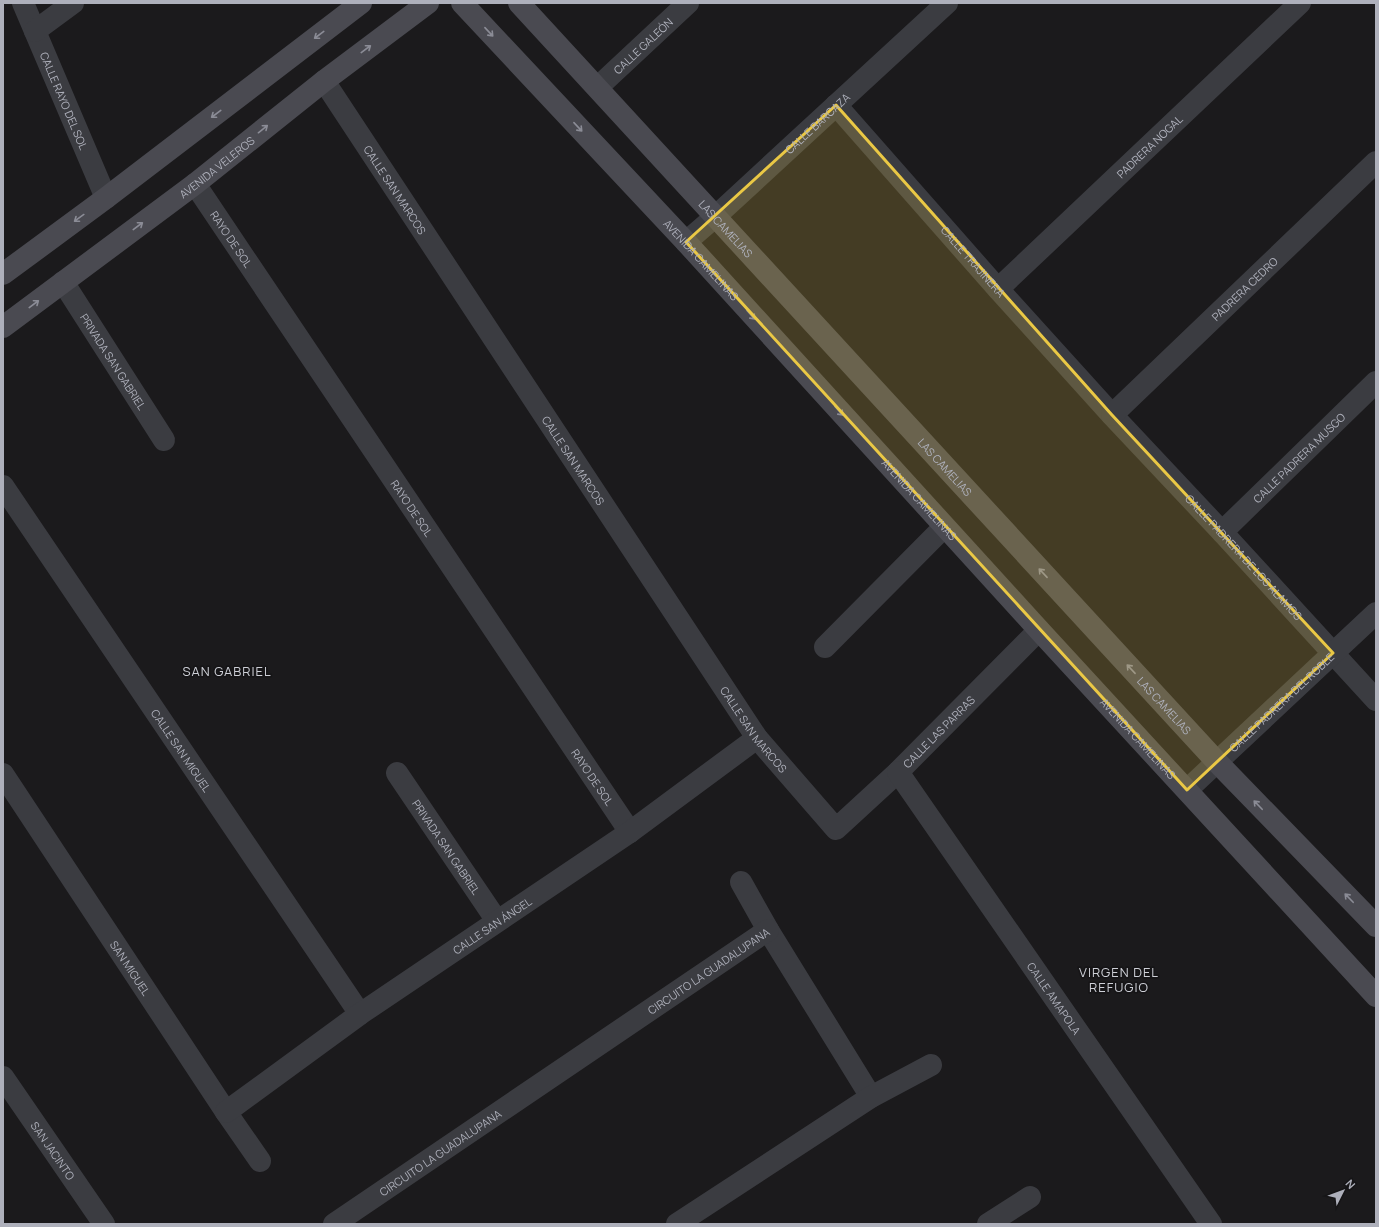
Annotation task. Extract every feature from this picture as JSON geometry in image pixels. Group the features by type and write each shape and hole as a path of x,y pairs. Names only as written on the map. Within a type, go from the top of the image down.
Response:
{"street":[{"name":"CALLE RAYO DEL SOL","path":"23,3 106,198"},
{"path":"35,31 73,3"},
{"path":"3,274 106,198 362,3"},
{"name":"AVENIDA VELEROS","path":"3,327 195,184 324,81 428,3"},
{"name":"AVENIDA CAMELINAS","path":"462,3 686,242 1039,630 1376,996"},
{"name":"LAS CAMELIAS","path":"520,3 1217,762 1376,926"},
{"name":"CALLE GALEÓN","path":"598,87 688,3"},
{"name":"CALLE BARCAZA","path":"686,242 947,3"},
{"name":"PADRERA NOGAL","path":"998,289 1300,3"},
{"name":"CALLE SAN MARCOS","path":"324,81 757,738 836,829"},
{"name":"CALLE TRAJINERA","path":"836,105 998,289 1112,415"},
{"name":"PADRERA CEDRO","path":"1112,415 1376,162"},
{"name":"RAYO DE SOL","path":"195,184 630,832"},
{"name":"PRIVADA SAN GABRIEL","path":"63,282 164,440"},
{"name":"CALLE PADRERA MUSGO","path":"1222,532 1376,382"},
{"name":"CALLE PADRERA DE LOS ALAMOS","path":"1112,415 1376,700"},
{"name":"CALLE SAN MIGUEL","path":"3,486 360,1014"},
{"path":"825,647 944,526"},
{"name":"CALLE PADRERA DEL ROBLE","path":"1187,790 1376,613"},
{"name":"CALLE LAS PARRAS","path":"836,829 898,772 1039,630"},
{"name":"CALLE SAN ÁNGEL","path":"226,1112 360,1014 630,832 757,738"},
{"name":"CALLE AMAPOLA","path":"898,772 1211,1224"},
{"name":"PRIVADA SAN GABRIEL","path":"397,773 497,921"},
{"name":"SAN MIGUEL","path":"3,774 226,1112 260,1161"},
{"path":"741,882 768,930"},
{"name":"CIRCUITO LA GUADALUPANA","path":"334,1224 768,930 870,1097"},
{"path":"677,1224 870,1097 931,1065"},
{"name":"SAN JACINTO","path":"3,1077 104,1224"},
{"path":"988,1224 1030,1198"}],"highlighted area":[{"path":"836,105 1112,415 1333,653 1187,790 686,242"}],"district":[{"name":"SAN GABRIEL","path":"227,671"},
{"name":"VIRGEN DEL REFUGIO","path":"1119,980"}]}
